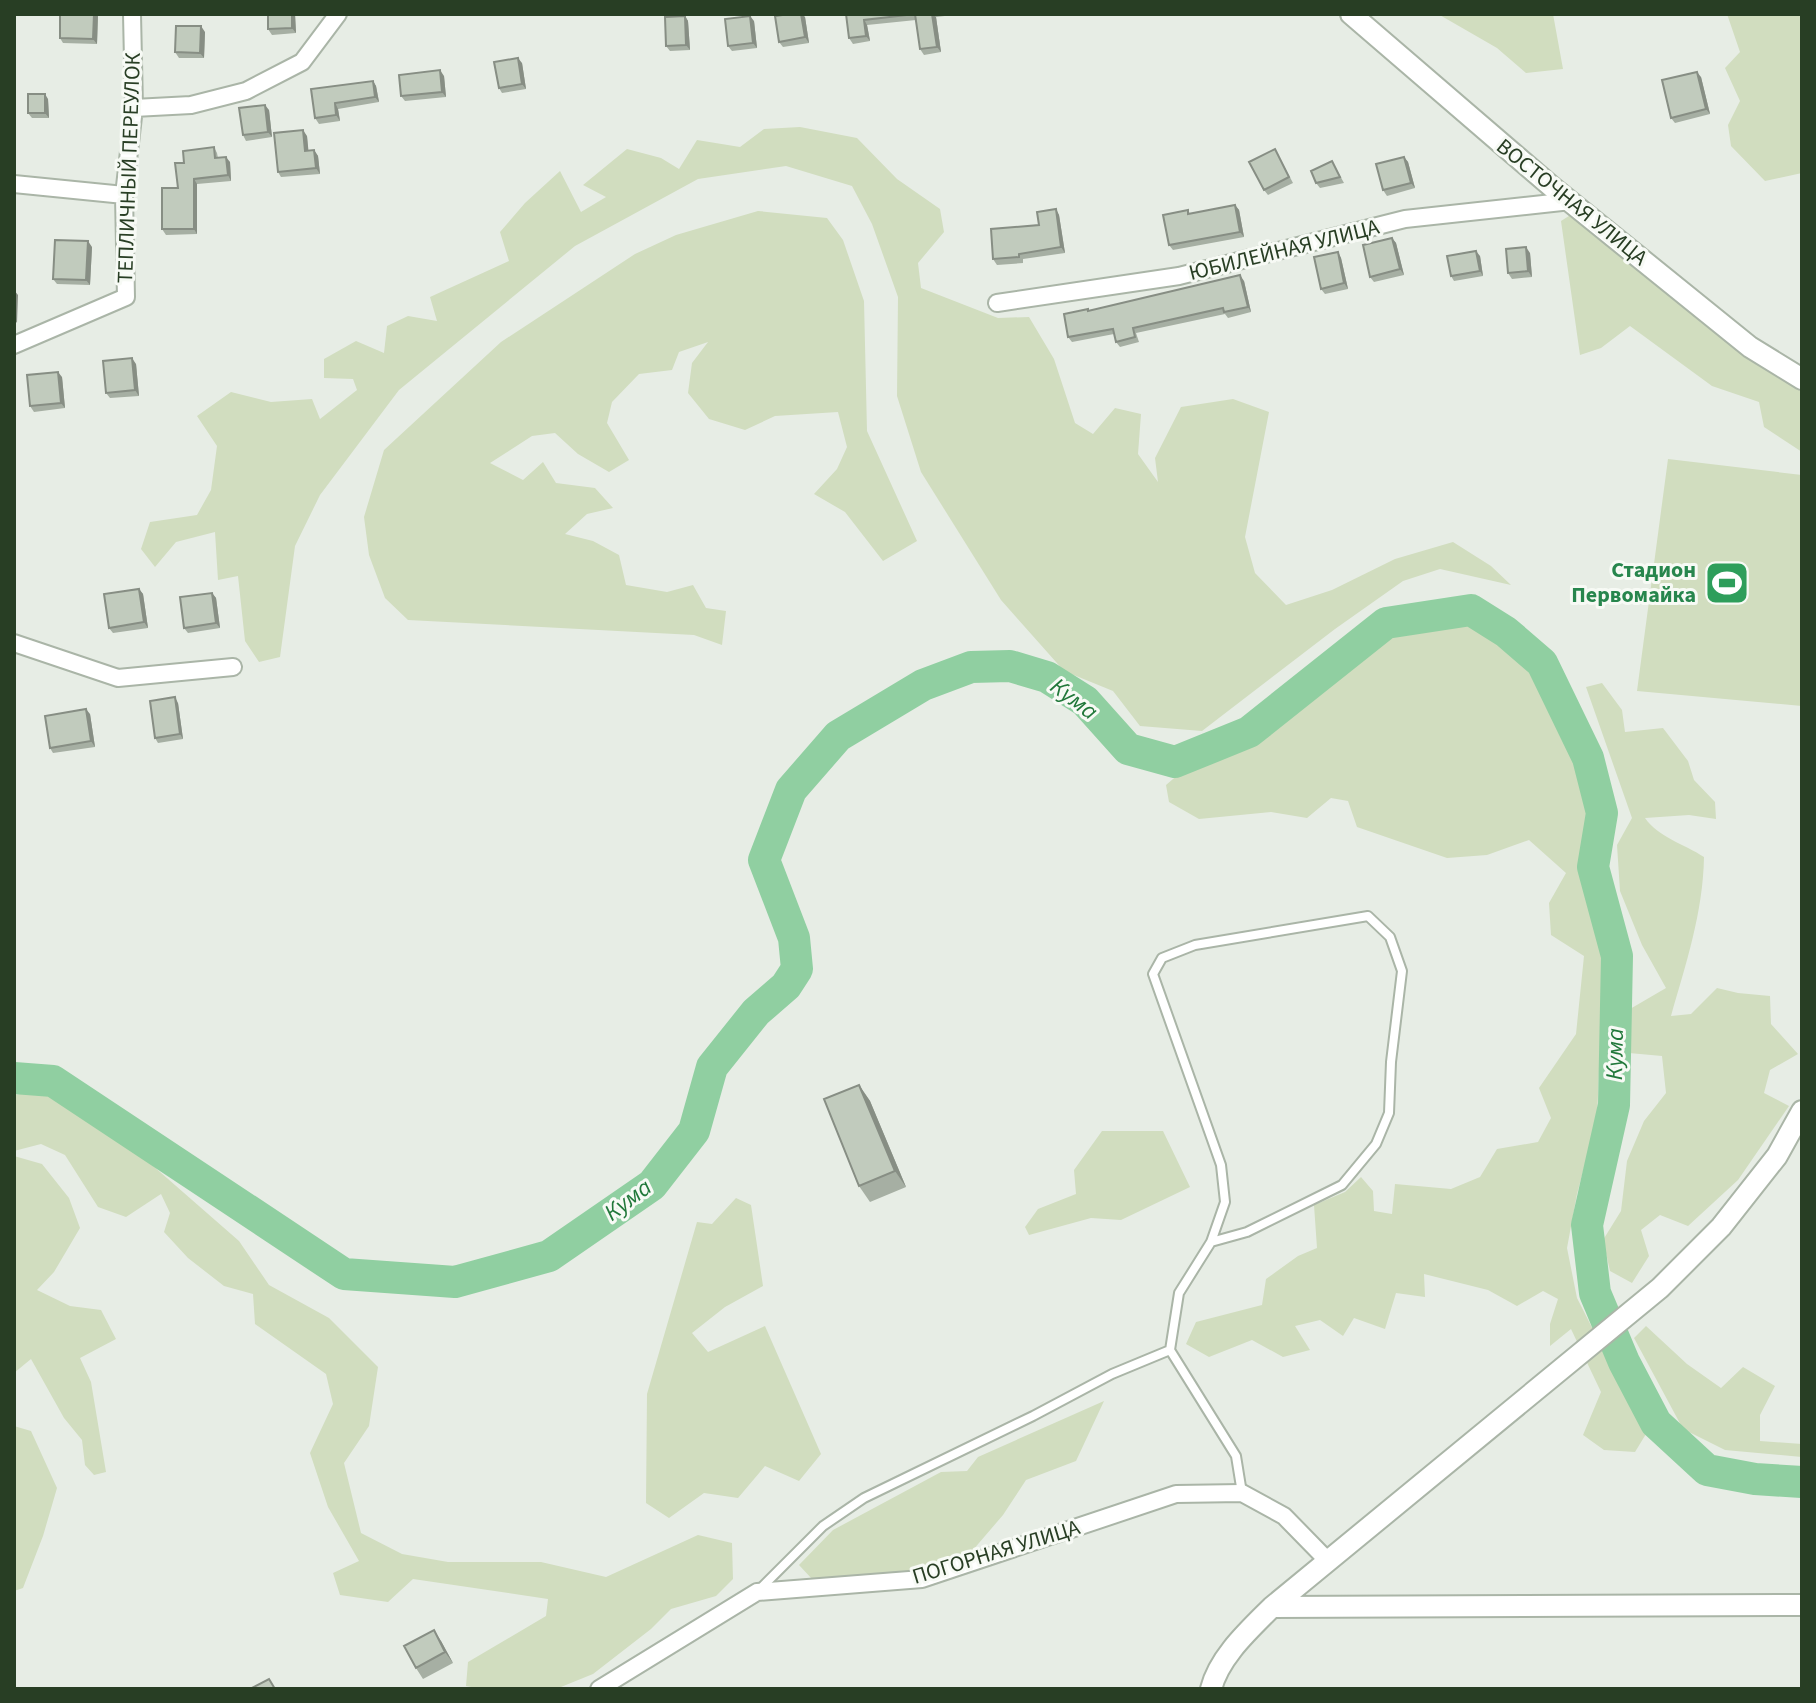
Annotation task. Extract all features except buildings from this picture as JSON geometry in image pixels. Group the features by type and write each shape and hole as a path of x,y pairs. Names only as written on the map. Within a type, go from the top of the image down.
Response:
{"street":[{"name":"ТЕПЛИЧНЫЙ ПЕРЕУЛОК","path":"14,345 126,297 124,195 134,108 132,14"},
{"path":"134,108 191,105 246,91 302,62 338,14"},
{"name":"ВОСТОЧНАЯ УЛИЦА","path":"1351,14 1571,201 1750,347 1802,379"},
{"path":"14,184 124,195"},
{"name":"ЮБИЛЕЙНАЯ УЛИЦА","path":"997,303 1179,276 1405,219 1571,201"},
{"path":"14,643 118,678 233,667"},
{"path":"1211,1689 1215,1674 1246,1633 1272,1607 1660,1288 1730,1215 1777,1156 1802,1111"},
{"path":"1242,1493 1284,1516 1327,1560"},
{"name":"ПОГОРНАЯ УЛИЦА","path":"599,1689 757,1592 922,1579 1176,1494 1242,1493"},
{"path":"1272,1607 1802,1605"}],"lane":[{"path":"1211,1242 1247,1232 1342,1185 1376,1144 1389,1113 1391,1062 1402,971 1390,937 1368,916 1195,945 1162,958 1153,974 1221,1165 1225,1202 1211,1242 1179,1293 1170,1350 1236,1456 1242,1493"},
{"path":"757,1592 823,1526 864,1498 1112,1374 1170,1350"}],"green space":[{"path":"1438,14 1553,14 1563,69 1526,73 1497,48"},
{"path":"1727,14 1802,14 1802,173 1765,181 1731,146 1728,125 1740,101 1725,68 1740,52"},
{"path":"800,127 857,138 897,179 940,209 944,232 918,263 921,288 998,318 1029,317 1054,359 1075,423 1093,434 1115,408 1141,414 1138,454 1158,482 1155,458 1181,407 1233,399 1269,412 1245,537 1255,573 1286,605 1332,590 1395,559 1453,542 1491,566 1511,585 1440,569 1403,581 1202,731 1140,726 1113,691 1064,671 1001,600 921,472 897,396 898,297 872,224 852,186 786,166 698,179 575,246 399,390 320,495 295,546 280,657 259,662 245,641 238,576 218,580 215,532 176,542 155,567 141,549 150,522 197,515 211,490 217,446 197,416 231,392 271,402 312,399 320,419 357,390 353,379 324,378 324,359 356,341 384,353 387,326 408,316 437,321 430,297 509,261 500,232 525,203 560,171 581,212 606,197 583,185 627,149 661,158 679,169 697,140 740,147 764,129"},
{"path":"758,211 827,218 843,240 864,301 867,431 917,541 883,561 845,512 814,494 837,469 847,447 838,412 775,416 745,430 709,419 688,393 692,363 708,342 679,352 672,370 639,374 612,402 607,423 629,460 609,472 578,454 555,433 532,436 490,463 523,480 543,462 556,483 595,488 613,508 587,514 565,534 593,541 619,555 626,585 667,592 693,585 706,608 726,611 722,645 694,635 408,620 385,598 369,555 364,517 384,450 501,342 635,254 676,235"},
{"path":"1572,214 1756,362 1802,390 1802,452 1764,427 1759,402 1712,386 1630,326 1601,348 1580,355 1561,221"},
{"name":"Стадион Первомайка","path":"1668,459 1802,475 1802,706 1637,691"},
{"path":"1466,619 1532,670 1576,758 1591,816 1580,868 1604,951 1597,1119 1577,1194 1567,1248 1577,1298 1646,1434 1635,1452 1604,1450 1583,1435 1601,1392 1571,1329 1550,1346 1550,1324 1558,1299 1543,1291 1517,1306 1488,1290 1424,1274 1425,1297 1396,1293 1385,1329 1354,1318 1343,1336 1320,1320 1295,1326 1310,1350 1283,1357 1252,1340 1209,1357 1186,1344 1196,1322 1262,1305 1266,1279 1298,1256 1317,1248 1314,1205 1345,1192 1361,1177 1373,1191 1374,1211 1392,1214 1395,1184 1451,1189 1480,1177 1497,1149 1538,1142 1551,1118 1539,1088 1576,1034 1584,956 1551,935 1549,903 1566,873 1529,840 1487,855 1447,858 1357,827 1348,801 1331,798 1307,818 1271,812 1199,819 1169,802 1166,785 1180,773 1261,741 1387,632"},
{"path":"1602,683 1622,710 1625,732 1663,728 1688,761 1694,780 1715,802 1716,819 1689,815 1645,818 1664,835 1704,857 1697,918 1671,1016 1691,1014 1717,988 1770,996 1771,1024 1798,1054 1770,1070 1764,1093 1789,1106 1738,1180 1688,1226 1660,1215 1641,1230 1649,1256 1632,1283 1610,1271 1603,1240 1621,1211 1627,1161 1644,1121 1666,1093 1662,1056 1629,1053 1630,1009 1666,988 1642,945 1620,891 1617,845 1632,818 1586,687"},
{"path":"44,1090 144,1158 239,1241 269,1285 329,1318 378,1367 369,1426 344,1463 361,1533 402,1554 448,1562 541,1562 606,1577 698,1535 732,1543 733,1579 716,1596 671,1609 651,1629 593,1674 556,1689 481,1689 466,1686 468,1662 546,1616 548,1599 413,1579 388,1602 340,1595 333,1573 359,1561 328,1507 310,1453 333,1404 326,1374 255,1324 253,1294 224,1286 188,1258 164,1232 170,1213 161,1194 126,1217 98,1207 65,1155 41,1144 14,1151 14,1095"},
{"path":"1102,1131 1163,1131 1190,1187 1121,1220 1091,1218 1029,1235 1025,1227 1038,1209 1076,1194 1074,1170"},
{"path":"14,1156 42,1164 69,1198 80,1228 54,1272 37,1290 70,1306 101,1310 116,1339 80,1358 91,1382 106,1472 94,1475 85,1465 82,1440 64,1418 31,1359 14,1373"},
{"path":"736,1198 751,1205 763,1286 725,1307 692,1333 708,1352 765,1326 821,1454 799,1481 765,1466 738,1498 704,1493 669,1518 646,1503 647,1394 697,1222 712,1224"},
{"path":"1646,1326 1687,1364 1721,1388 1743,1367 1775,1386 1760,1415 1760,1441 1802,1444 1802,1457 1725,1450 1683,1429 1634,1338"},
{"path":"1104,1401 1076,1461 1026,1480 1003,1515 973,1550 916,1572 812,1579 799,1565 833,1530 941,1472 967,1471 978,1457"},
{"path":"14,1426 31,1431 57,1488 23,1588 14,1591"}],"waterway":[{"name":"Кума","path":"14,1078 53,1081 344,1274 455,1282 549,1256 652,1185 694,1131 712,1067 756,1012 786,986 797,969 794,938 764,860 791,790 838,736 923,685 971,667 1010,666 1047,677 1085,701 1128,749 1175,762 1249,732 1386,623 1471,610 1506,632 1542,663 1588,758 1602,813 1593,867 1617,956 1614,1105 1587,1225 1595,1293 1624,1362 1656,1423 1707,1470 1755,1479 1802,1482"}],"place":[{"name":"Стадион Первомайка","path":"1727,583"}]}
